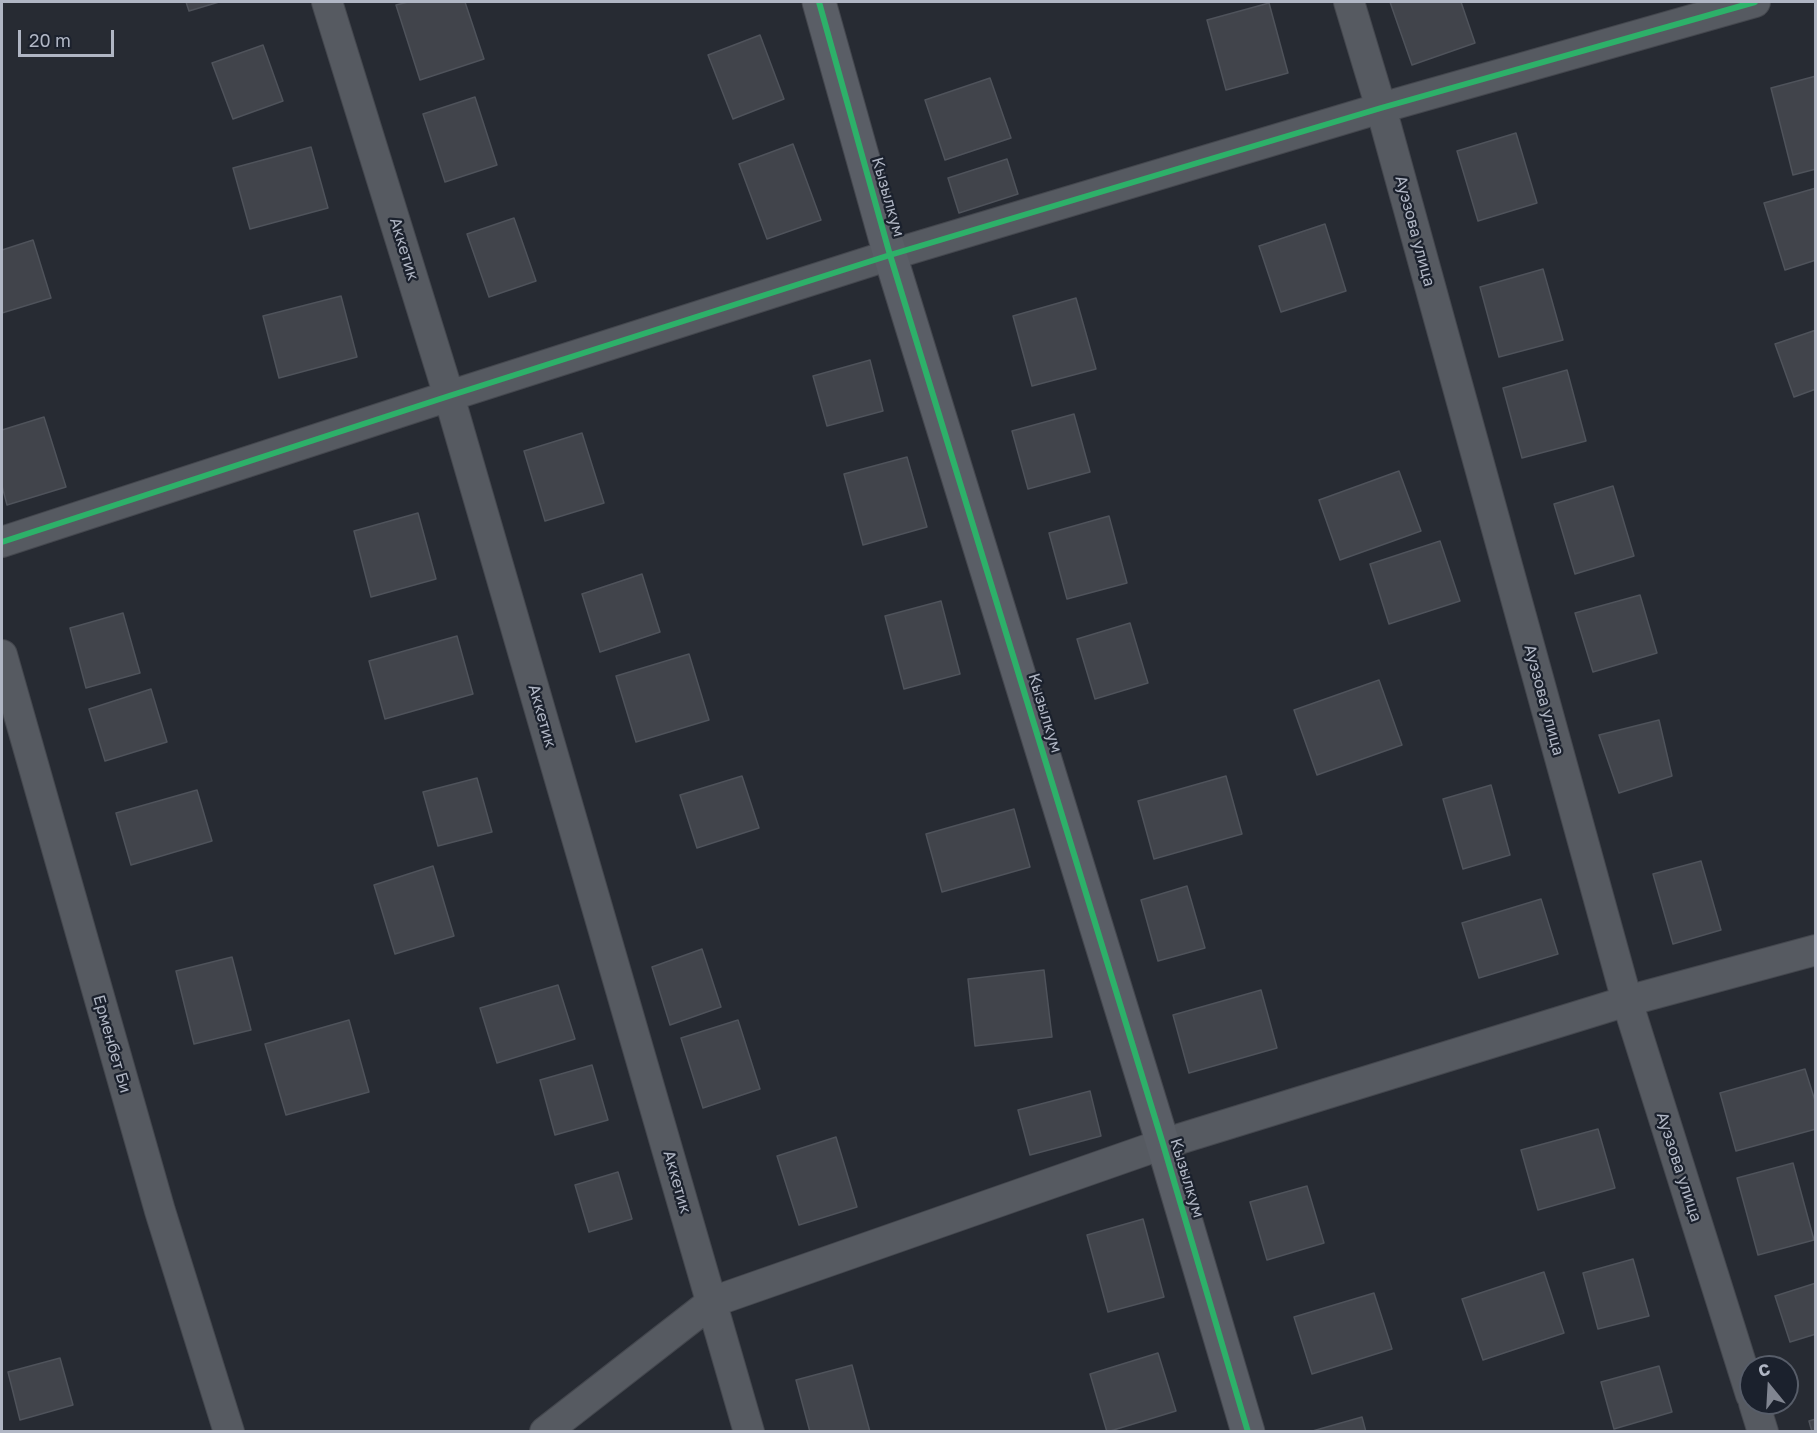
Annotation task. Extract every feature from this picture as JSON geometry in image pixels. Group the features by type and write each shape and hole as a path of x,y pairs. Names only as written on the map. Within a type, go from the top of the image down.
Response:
{"street":[{"name":"Аккетик","path":"327,2 449,396 749,1431"},
{"name":"Кызылкум","path":"819,2 890,255 1163,1144 1248,1431"},
{"name":"Ауэзова улица","path":"1349,2 1381,108 1627,1001 1739,1357"},
{"path":"2,542 890,255 1381,108 1755,2"},
{"name":"Ерменбет Би","path":"2,655 160,1211 229,1431"},
{"path":"545,1431 712,1302 1163,1144 1627,1001 1815,950"},
{"path":"1758,1415 1763,1431"}],"building":[{"path":"186,2 219,2 189,11"},
{"path":"408,2 465,2 484,59 420,80 396,5"},
{"path":"1390,2 1461,2 1475,43 1412,65"},
{"path":"1269,3 1288,73 1226,90 1207,20"},
{"path":"760,35 784,99 733,119 708,55"},
{"path":"263,45 283,101 233,119 212,63"},
{"path":"1816,76 1816,169 1793,175 1771,88"},
{"path":"990,78 1011,138 945,160 925,100"},
{"path":"475,97 497,165 445,182 423,114"},
{"path":"1516,133 1537,203 1478,221 1457,151"},
{"path":"793,144 821,220 767,239 739,164"},
{"path":"311,147 328,208 250,229 233,168"},
{"path":"1007,159 1018,194 959,213 948,178"},
{"path":"1816,188 1816,260 1785,270 1764,203"},
{"path":"514,218 536,281 489,297 467,234"},
{"path":"1325,224 1346,291 1281,312 1259,246"},
{"path":"33,240 51,298 2,313 2,250"},
{"path":"1543,269 1563,340 1499,357 1480,287"},
{"path":"341,296 357,357 279,378 263,316"},
{"path":"1076,298 1096,369 1032,386 1013,316"},
{"path":"1816,330 1816,389 1794,397 1775,344"},
{"path":"870,360 883,411 827,426 813,376"},
{"path":"1567,370 1586,441 1522,458 1503,388"},
{"path":"1074,414 1090,472 1028,489 1012,431"},
{"path":"44,417 66,487 7,505 2,486 2,430"},
{"path":"582,433 604,503 545,521 524,451"},
{"path":"907,457 927,527 863,545 844,474"},
{"path":"1399,471 1421,531 1340,560 1319,500"},
{"path":"1613,486 1634,556 1575,574 1554,504"},
{"path":"418,513 436,579 371,597 354,531"},
{"path":"1109,516 1127,583 1067,599 1049,533"},
{"path":"1440,541 1460,601 1389,624 1370,564"},
{"path":"642,574 660,632 600,652 582,594"},
{"path":"1640,595 1657,653 1593,672 1575,613"},
{"path":"941,601 960,674 904,689 885,616"},
{"path":"123,613 140,673 86,688 70,628"},
{"path":"1130,623 1148,683 1095,699 1077,639"},
{"path":"457,636 473,694 385,719 369,661"},
{"path":"689,654 709,720 636,742 616,676"},
{"path":"1379,680 1402,745 1317,775 1294,710"},
{"path":"151,689 167,742 105,761 89,709"},
{"path":"1659,720 1672,776 1619,793 1599,735"},
{"path":"742,776 759,828 697,848 680,795"},
{"path":"1226,776 1242,834 1154,859 1138,801"},
{"path":"477,778 492,832 438,846 423,792"},
{"path":"1491,785 1510,855 1463,869 1443,799"},
{"path":"197,790 212,841 131,865 116,813"},
{"path":"1014,809 1030,867 942,892 926,834"},
{"path":"1701,861 1721,930 1673,944 1653,874"},
{"path":"433,866 454,936 395,954 374,885"},
{"path":"1187,886 1205,948 1158,961 1141,900"},
{"path":"1541,899 1558,954 1479,978 1462,923"},
{"path":"702,949 721,1007 670,1025 652,967"},
{"path":"232,957 251,1030 194,1044 176,971"},
{"path":"1044,970 1052,1037 975,1046 968,979"},
{"path":"558,985 575,1039 497,1063 480,1008"},
{"path":"1261,990 1277,1048 1189,1073 1173,1015"},
{"path":"349,1020 369,1092 286,1115 265,1044"},
{"path":"738,1020 760,1089 703,1108 681,1038"},
{"path":"592,1065 608,1120 555,1135 540,1080"},
{"path":"1805,1069 1816,1104 1816,1129 1736,1151 1720,1093"},
{"path":"1090,1091 1101,1136 1030,1155 1018,1110"},
{"path":"1598,1129 1615,1188 1538,1210 1521,1150"},
{"path":"836,1137 857,1207 799,1225 777,1156"},
{"path":"1793,1163 1814,1240 1758,1255 1737,1178"},
{"path":"618,1172 632,1219 589,1232 575,1185"},
{"path":"1307,1186 1324,1243 1267,1260 1250,1202"},
{"path":"1143,1219 1164,1297 1108,1312 1087,1235"},
{"path":"1633,1259 1649,1316 1598,1329 1583,1273"},
{"path":"1544,1272 1564,1333 1483,1360 1462,1299"},
{"path":"1816,1283 1816,1334 1790,1342 1775,1296"},
{"path":"1374,1293 1392,1349 1312,1374 1294,1317"},
{"path":"1158,1353 1176,1411 1107,1432 1090,1374"},
{"path":"60,1358 73,1405 20,1420 8,1372"},
{"path":"852,1365 870,1432 810,1432 796,1380"},
{"path":"1659,1366 1672,1412 1614,1429 1601,1382"},
{"path":"1362,1417 1366,1432 1309,1432"},
{"path":"1816,1419 1816,1432 1812,1432 1809,1421"}],"cycle path":[{"path":"819,2 890,255 1163,1144 1248,1432"},
{"path":"2,542 890,255 1381,108 1755,2"}]}
